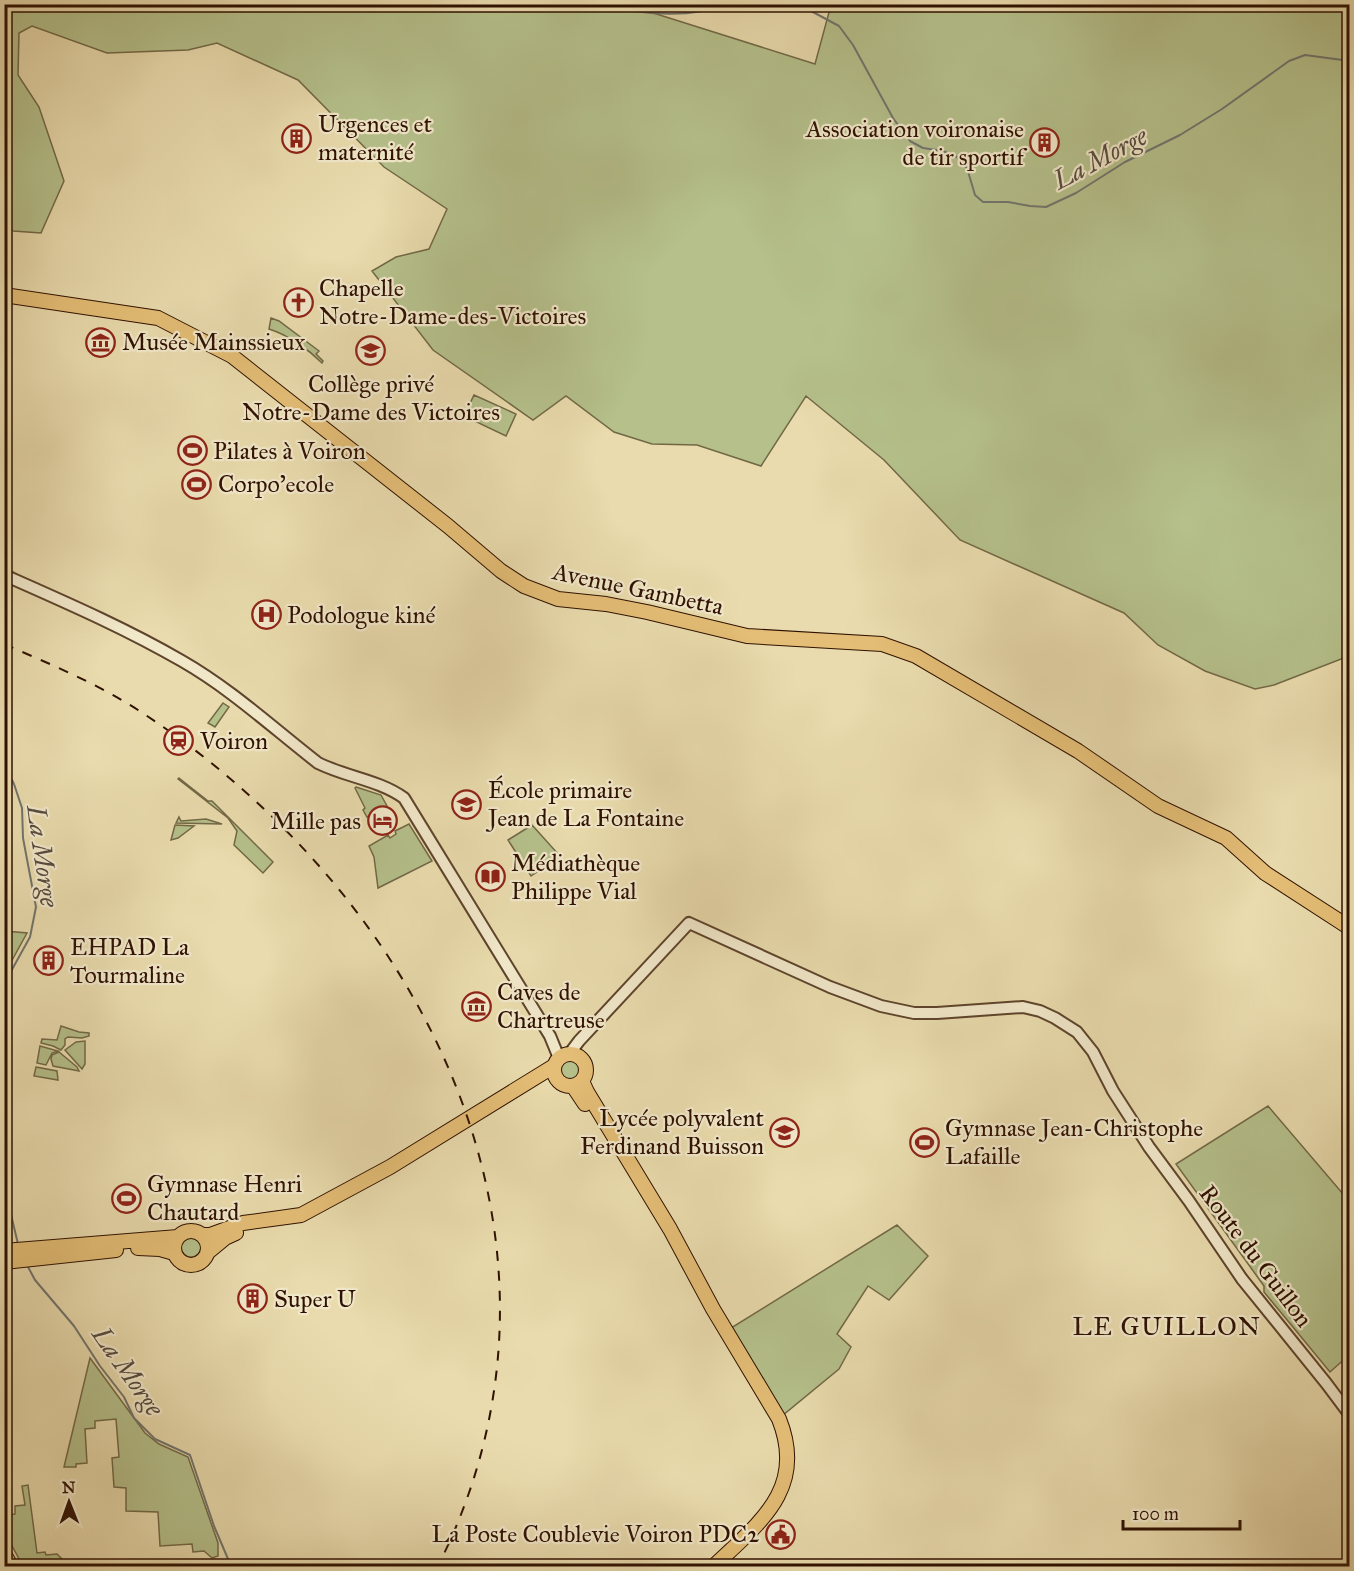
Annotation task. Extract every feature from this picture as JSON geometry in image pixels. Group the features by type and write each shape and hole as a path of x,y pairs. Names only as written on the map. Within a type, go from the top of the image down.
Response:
{"main road":[{"name":"Avenue Gambetta","path":"4,295 136,314 167,322 232,356 439,519 501,571 525,586 558,598 647,612 747,636 866,642 899,649 916,656 1078,751 1158,806 1226,838 1265,873 1350,928"},
{"path":"374,1177 361,1181 301,1215 243,1223 210,1235 184,1232 178,1237 173,1247 174,1253 183,1263 198,1264 208,1251 236,1233 290,1225 317,1215 363,1188 374,1177 564,1061 586,1066 585,1077 577,1083 561,1083 564,1061"},
{"path":"577,1083 681,1248 779,1419 788,1451 784,1480 773,1506 766,1516 714,1566"},
{"path":"202,1235 208,1251"},
{"path":"16,1255 178,1237"},
{"path":"16,1255 147,1247 174,1253"},
{"path":"4,1554 11,1566"}],"street":[{"path":"4,575 90,612 156,646 251,709 318,763 335,771 386,787 404,798 564,1061"},
{"name":"Route du Guillon","path":"564,1061 689,923 830,987 881,1006 923,1013 1023,1007 1040,1011 1077,1032 1085,1041 1100,1064 1113,1091 1149,1147 1242,1279 1350,1415"}],"green space":[{"path":"4,5 628,5 815,64 831,5 1349,5 1349,656 1274,685 1255,689 1205,671 1158,645 1124,613 960,540 884,460 806,396 761,466 697,445 652,444 614,432 566,396 533,420 433,350 372,271 396,257 429,249 447,209 384,167 298,80 217,43 188,50 107,53 32,26 19,33 18,75 39,107 64,181 41,233 13,231 4,223"},
{"path":"271,318 279,321 319,351 316,354 323,361 322,363 297,343 269,329"},
{"path":"474,395 516,414 506,436 464,416"},
{"path":"223,703 229,707 215,727 208,723"},
{"path":"179,778 208,801 212,801 273,862 263,873 234,845 237,831 228,818"},
{"path":"356,787 381,795 387,806 380,812 367,817"},
{"path":"179,817 181,821 206,819 222,824 176,823"},
{"path":"409,824 432,861 378,888 374,857 369,846 388,835 390,838 396,834 395,831"},
{"path":"175,825 194,826 178,838 171,840"},
{"path":"532,825 560,856 531,876 508,840"},
{"path":"4,931 27,933 5,973"},
{"path":"61,1026 89,1033 89,1036 68,1037 61,1050 41,1043 42,1039 57,1040"},
{"path":"85,1041 85,1064 82,1069 65,1050 76,1042"},
{"path":"40,1046 58,1051 52,1053 46,1065 37,1063"},
{"path":"59,1052 79,1071 53,1066 52,1055"},
{"path":"566,1059 574,1059 580,1065 580,1073 574,1079 566,1079 560,1073 560,1065"},
{"path":"36,1067 57,1071 58,1080 34,1076"},
{"path":"1268,1106 1349,1201 1349,1355 1330,1372 1264,1292 1264,1286 1176,1164"},
{"path":"897,1225 928,1256 889,1300 868,1286 837,1334 851,1347 839,1369 783,1415 731,1328"},
{"path":"191,1237 198,1240 201,1247 198,1254 191,1257 184,1254 181,1247 184,1240"},
{"path":"90,1358 145,1433 159,1444 188,1457 218,1543 218,1556 212,1558 204,1551 193,1552 192,1544 160,1546 158,1512 126,1511 126,1488 114,1487 112,1458 119,1457 116,1419 95,1421 95,1428 85,1429 87,1463 76,1464 76,1467 64,1467"},
{"path":"28,1485 37,1553 57,1554 63,1560 61,1566 23,1566 5,1533 5,1498 7,1515 15,1514 15,1506 25,1505 22,1486"}],"waterway":[{"name":"La Morge","path":"599,4 632,11 665,14 698,12 731,4"},
{"name":"La Morge","path":"798,4 839,26 853,45 893,118 910,141 923,148 943,151 957,157 967,168 975,195 983,202 1008,202 1046,207 1076,193 1125,162 1180,135 1222,109 1289,61 1305,55 1350,61"},
{"name":"La Morge","path":"4,765 14,784 22,808 23,838 36,907 30,937 4,984"},
{"name":"La Morge","path":"4,1185 18,1244"},
{"name":"La Morge","path":"27,1265 35,1280 74,1326 124,1397 134,1418 155,1439 190,1455 214,1526 231,1566"}],"railway":[{"path":"4,644 72,674 122,700 239,786 328,876 401,976 456,1086 490,1201 500,1321 484,1444 438,1566"}],"place":[{"name":"Urgences et maternité","path":"297,138"},
{"name":"Association voironaise de tir sportif","path":"1045,143"},
{"name":"Chapelle Notre-Dame-des-Victoires","path":"298,302"},
{"name":"Musée Mainssieux","path":"101,342"},
{"name":"Collège privé Notre-Dame des Victoires","path":"371,351"},
{"name":"Pilates à Voiron","path":"192,451"},
{"name":"Corpo'ecole","path":"197,484"},
{"name":"Podologue kiné","path":"266,615"},
{"name":"Voiron","path":"179,741"},
{"name":"École primaire Jean de La Fontaine","path":"467,804"},
{"name":"Mille pas","path":"382,821"},
{"name":"Médiathèque Philippe Vial","path":"490,877"},
{"name":"EHPAD La Tourmaline","path":"49,961"},
{"name":"Caves de Chartreuse","path":"476,1006"},
{"name":"Lycée polyvalent Ferdinand Buisson","path":"785,1132"},
{"name":"Gymnase Jean-Christophe Lafaille","path":"924,1142"},
{"name":"Gymnase Henri Chautard","path":"126,1198"},
{"name":"Super U","path":"253,1299"},
{"name":"La Poste Coublevie Voiron PDC2","path":"780,1534"}],"district":[{"name":"LE GUILLON","path":"1167,1326"}]}
